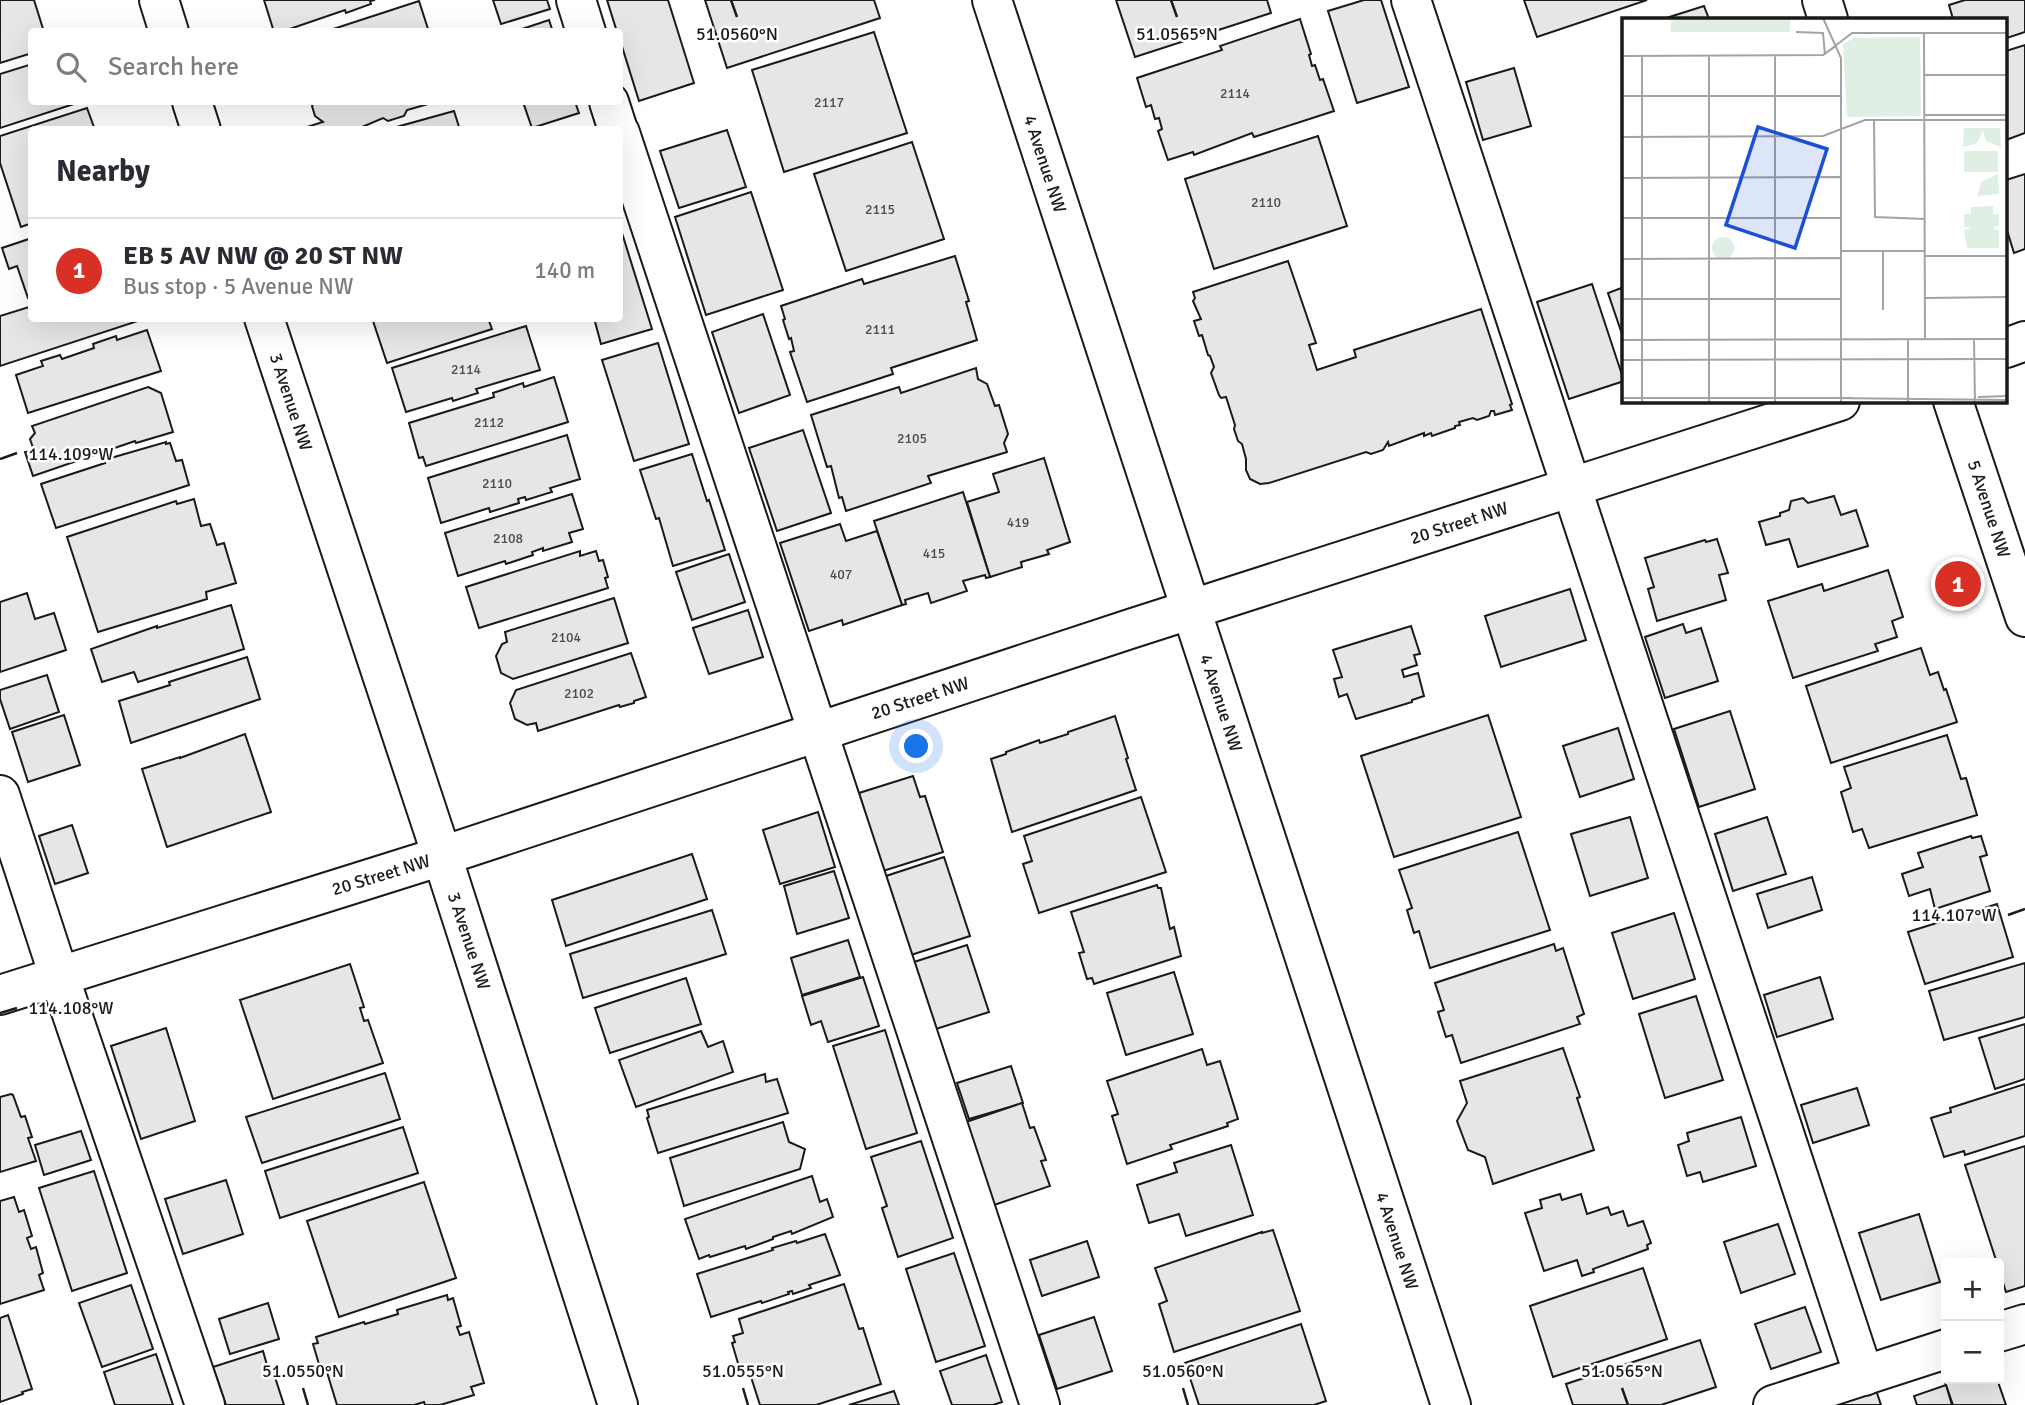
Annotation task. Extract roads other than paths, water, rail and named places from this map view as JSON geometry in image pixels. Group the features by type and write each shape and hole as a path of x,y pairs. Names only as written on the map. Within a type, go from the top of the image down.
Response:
{"street":[{"path":"159,0 168,28"},
{"path":"576,0 585,28"},
{"name":"4 Avenue NW","path":"992,0 1451,1405"},
{"path":"1411,0 1864,1376"},
{"path":"1822,0 1828,18"},
{"path":"193,105 200,126"},
{"path":"610,105 617,126"},
{"path":"623,143 1040,1405"},
{"name":"3 Avenue NW","path":"265,322 442,856 618,1405"},
{"path":"2008,347 2025,341"},
{"name":"20 Street NW","path":"0,995 442,856 1571,486 1837,402"},
{"name":"5 Avenue NW","path":"1953,402 2025,617"},
{"path":"0,795 205,1405"},
{"path":"2004,1330 2025,1324"},
{"path":"1773,1405 1941,1351"}],"place":[{"name":"EB 5 AV NW @ 20 ST NW","path":"1958,584"}]}
